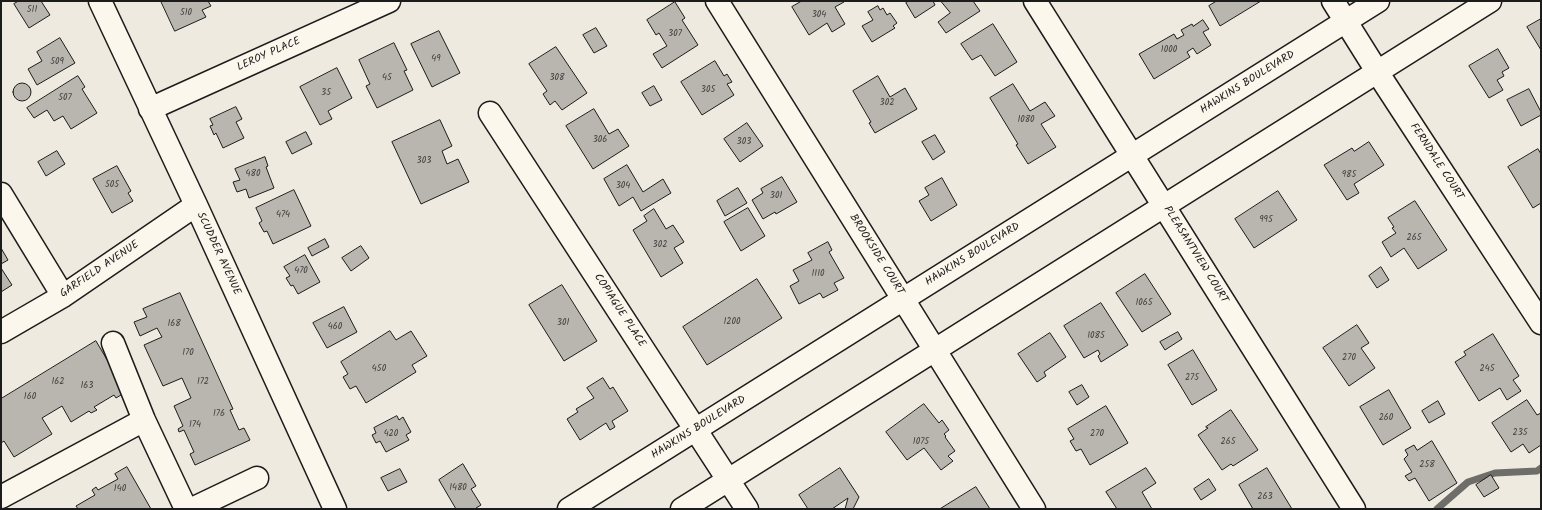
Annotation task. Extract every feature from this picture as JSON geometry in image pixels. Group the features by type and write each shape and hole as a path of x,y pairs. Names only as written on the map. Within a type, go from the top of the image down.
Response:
{"street":[{"name":"SCUDDER AVENUE","path":"100,1 196,205 334,509"},
{"name":"LEROY PLACE","path":"150,109 389,1"},
{"name":"BROOKSIDE COURT","path":"717,1 1034,509"},
{"name":"PLEASANTVIEW COURT","path":"1036,1 1354,509"},
{"name":"FERNDALE COURT","path":"1334,1 1377,72 1541,323"},
{"name":"HAWKINS BOULEVARD","path":"569,509 1378,1"},
{"path":"682,509 1490,1"},
{"name":"COPIAGUE PLACE","path":"490,113 747,509"},
{"path":"1,194 63,296"},
{"name":"GARFIELD AVENUE","path":"1,332 63,296 196,205"},
{"path":"113,343 144,420 186,509"},
{"path":"1,497 144,420"},
{"path":"192,509 257,478"}],"building":[{"path":"19,1 41,1 50,15 29,28 14,4"},
{"path":"161,1 208,1 211,6 202,10 206,17 175,31"},
{"path":"802,1 843,1 844,2 835,7 845,24 832,32 827,23 809,35 792,7"},
{"path":"909,1 933,1 935,5 915,18 906,3"},
{"path":"941,1 973,1 980,11 946,33 938,22 950,13"},
{"path":"1217,1 1261,1 1220,26 1209,6"},
{"path":"675,2 685,18 682,20 698,45 662,68 653,54 667,46 659,33 656,35 647,20"},
{"path":"878,6 880,10 883,8 887,15 890,13 897,23 893,26 895,28 872,42 862,26 873,20 868,12"},
{"path":"1541,19 1541,50 1527,27"},
{"path":"1203,20 1209,29 1203,32 1211,45 1197,54 1193,48 1187,52 1190,57 1154,79 1139,54 1174,34 1177,39 1184,35 1181,30 1192,24 1193,26"},
{"path":"993,24 1017,62 995,76 981,55 972,60 961,44"},
{"path":"596,28 607,46 594,53 583,35"},
{"path":"439,31 460,73 432,87 411,44"},
{"path":"60,38 75,63 37,85 28,69 42,61 37,52"},
{"path":"394,43 407,70 404,71 413,90 377,108 366,86 370,84 359,60"},
{"path":"556,47 587,93 562,110 555,101 550,105 543,94 547,91 529,64"},
{"path":"1498,49 1509,68 1502,72 1504,76 1497,80 1503,90 1489,98 1469,66"},
{"path":"715,61 724,76 727,74 732,82 727,84 734,95 702,115 681,82"},
{"path":"337,68 352,98 328,111 332,119 320,125 300,87"},
{"path":"78,76 85,87 82,89 97,113 71,129 63,116 54,121 47,110 34,118 27,108"},
{"path":"878,76 890,97 905,88 917,109 875,133 869,123 871,122 853,91"},
{"path":"18,83 26,83 31,88 29,99 26,101 18,101 13,96 13,88"},
{"path":"1013,84 1030,111 1045,102 1055,116 1041,124 1056,147 1028,164 1016,145 1018,144 990,98"},
{"path":"654,86 662,100 650,106 642,93"},
{"path":"1529,89 1541,112 1541,115 1521,126 1507,100"},
{"path":"236,107 242,119 236,122 244,138 223,148 216,133 214,135 210,126 213,125 210,119"},
{"path":"594,109 609,134 618,129 629,146 593,169 566,126"},
{"path":"440,120 452,146 442,151 447,164 458,159 469,182 421,204 392,142"},
{"path":"747,123 763,146 740,162 724,139"},
{"path":"306,132 312,144 292,154 286,142"},
{"path":"935,135 945,152 933,160 922,142"},
{"path":"1369,142 1384,165 1354,184 1359,193 1347,200 1324,165 1352,148 1354,151"},
{"path":"1538,149 1541,154 1541,203 1533,208 1508,167"},
{"path":"57,151 65,164 46,176 38,162"},
{"path":"265,157 268,166 266,167 274,188 249,198 246,189 237,192 233,182 240,180 235,169"},
{"path":"627,165 643,192 663,179 671,193 641,211 633,197 619,206 604,179"},
{"path":"117,166 131,191 128,193 133,201 112,213 93,179"},
{"path":"782,177 797,202 776,214 775,212 763,219 752,200 763,193 761,189"},
{"path":"942,178 957,205 931,221 919,201 929,195 925,188"},
{"path":"738,188 747,203 725,216 717,201"},
{"path":"294,190 311,226 273,244 267,231 264,232 259,223 262,221 256,208"},
{"path":"1278,191 1297,220 1254,248 1235,219"},
{"path":"1415,201 1447,250 1418,269 1404,248 1391,257 1382,242 1396,233 1388,218"},
{"path":"748,208 765,236 741,251 724,222"},
{"path":"654,209 666,229 673,225 684,242 674,248 683,263 661,277 633,230 647,221 644,216"},
{"path":"325,239 329,247 312,256 308,248"},
{"path":"828,242 832,250 829,252 844,278 834,283 838,290 823,298 820,293 799,304 790,286 799,281 793,270 812,260 808,253"},
{"path":"361,246 369,258 351,271 342,258"},
{"path":"1,248 8,260 1,264"},
{"path":"305,255 320,282 298,294 293,285 291,286 286,278 290,276 284,267"},
{"path":"1381,267 1389,280 1377,288 1369,276"},
{"path":"1,268 12,285 1,292"},
{"path":"1145,274 1171,314 1142,332 1116,293"},
{"path":"757,279 782,318 707,365 683,327"},
{"path":"562,285 597,341 564,361 529,305"},
{"path":"180,293 233,409 230,410 239,430 244,428 250,440 195,465 190,454 194,452 184,430 179,432 178,429 183,426 174,406 191,398 182,378 163,386 144,345 162,337 157,328 140,336 134,322 147,317 143,309"},
{"path":"1101,303 1128,345 1101,362 1098,356 1100,354 1098,350 1084,358 1064,326"},
{"path":"344,307 357,332 327,348 313,323"},
{"path":"1357,325 1369,343 1361,348 1375,368 1349,386 1323,348"},
{"path":"390,331 396,340 411,331 427,356 412,365 416,372 366,403 356,386 350,389 343,377 348,374 341,362"},
{"path":"1178,332 1182,339 1165,350 1160,342"},
{"path":"1050,333 1066,357 1044,372 1046,376 1037,382 1018,354"},
{"path":"1493,334 1519,376 1513,380 1521,391 1507,400 1500,388 1479,401 1455,362 1466,355 1464,352"},
{"path":"96,341 126,392 116,398 114,395 94,407 97,410 91,413 89,411 71,422 62,406 42,418 52,434 14,457 4,441 1,443 1,399"},
{"path":"1193,350 1217,390 1192,405 1168,365"},
{"path":"603,378 610,389 613,387 628,411 612,421 615,427 610,430 606,423 580,440 567,419 578,412 576,409 594,398 587,388"},
{"path":"1082,385 1089,397 1077,405 1069,392"},
{"path":"1389,390 1411,428 1383,445 1360,407"},
{"path":"1527,400 1537,415 1541,413 1541,445 1529,453 1523,444 1511,452 1492,423"},
{"path":"1438,401 1445,414 1429,423 1422,411"},
{"path":"924,404 939,423 942,420 949,430 944,434 955,451 948,456 953,461 941,470 924,448 907,460 886,432"},
{"path":"1106,406 1128,443 1090,465 1081,449 1076,451 1070,441 1074,439 1068,429"},
{"path":"1231,410 1258,450 1233,466 1231,464 1222,470 1198,435 1208,428 1206,427"},
{"path":"397,416 399,420 403,417 411,432 406,435 409,440 386,452 380,441 376,443 372,435 376,433 374,428"},
{"path":"1432,441 1457,483 1429,501 1415,478 1409,481 1405,476 1412,472 1404,459 1408,455 1405,450 1414,445 1417,450"},
{"path":"463,464 476,486 471,489 481,505 476,508 477,509 456,509 439,480"},
{"path":"127,467 151,509 78,509 76,506 95,495 92,490 96,487 98,490 118,479 115,474"},
{"path":"840,468 859,497 853,509 845,509 848,498 832,509 808,509 799,495"},
{"path":"1146,468 1156,483 1142,492 1152,509 1117,509 1106,492"},
{"path":"1267,468 1292,509 1253,509 1239,485"},
{"path":"400,469 407,482 388,491 381,478"},
{"path":"1491,475 1499,488 1484,497 1476,485"},
{"path":"1209,479 1216,490 1201,500 1194,489"},
{"path":"976,487 990,509 940,509"}],"waterway":[{"path":"1437,509 1468,482 1495,473 1537,471 1541,468"}]}
